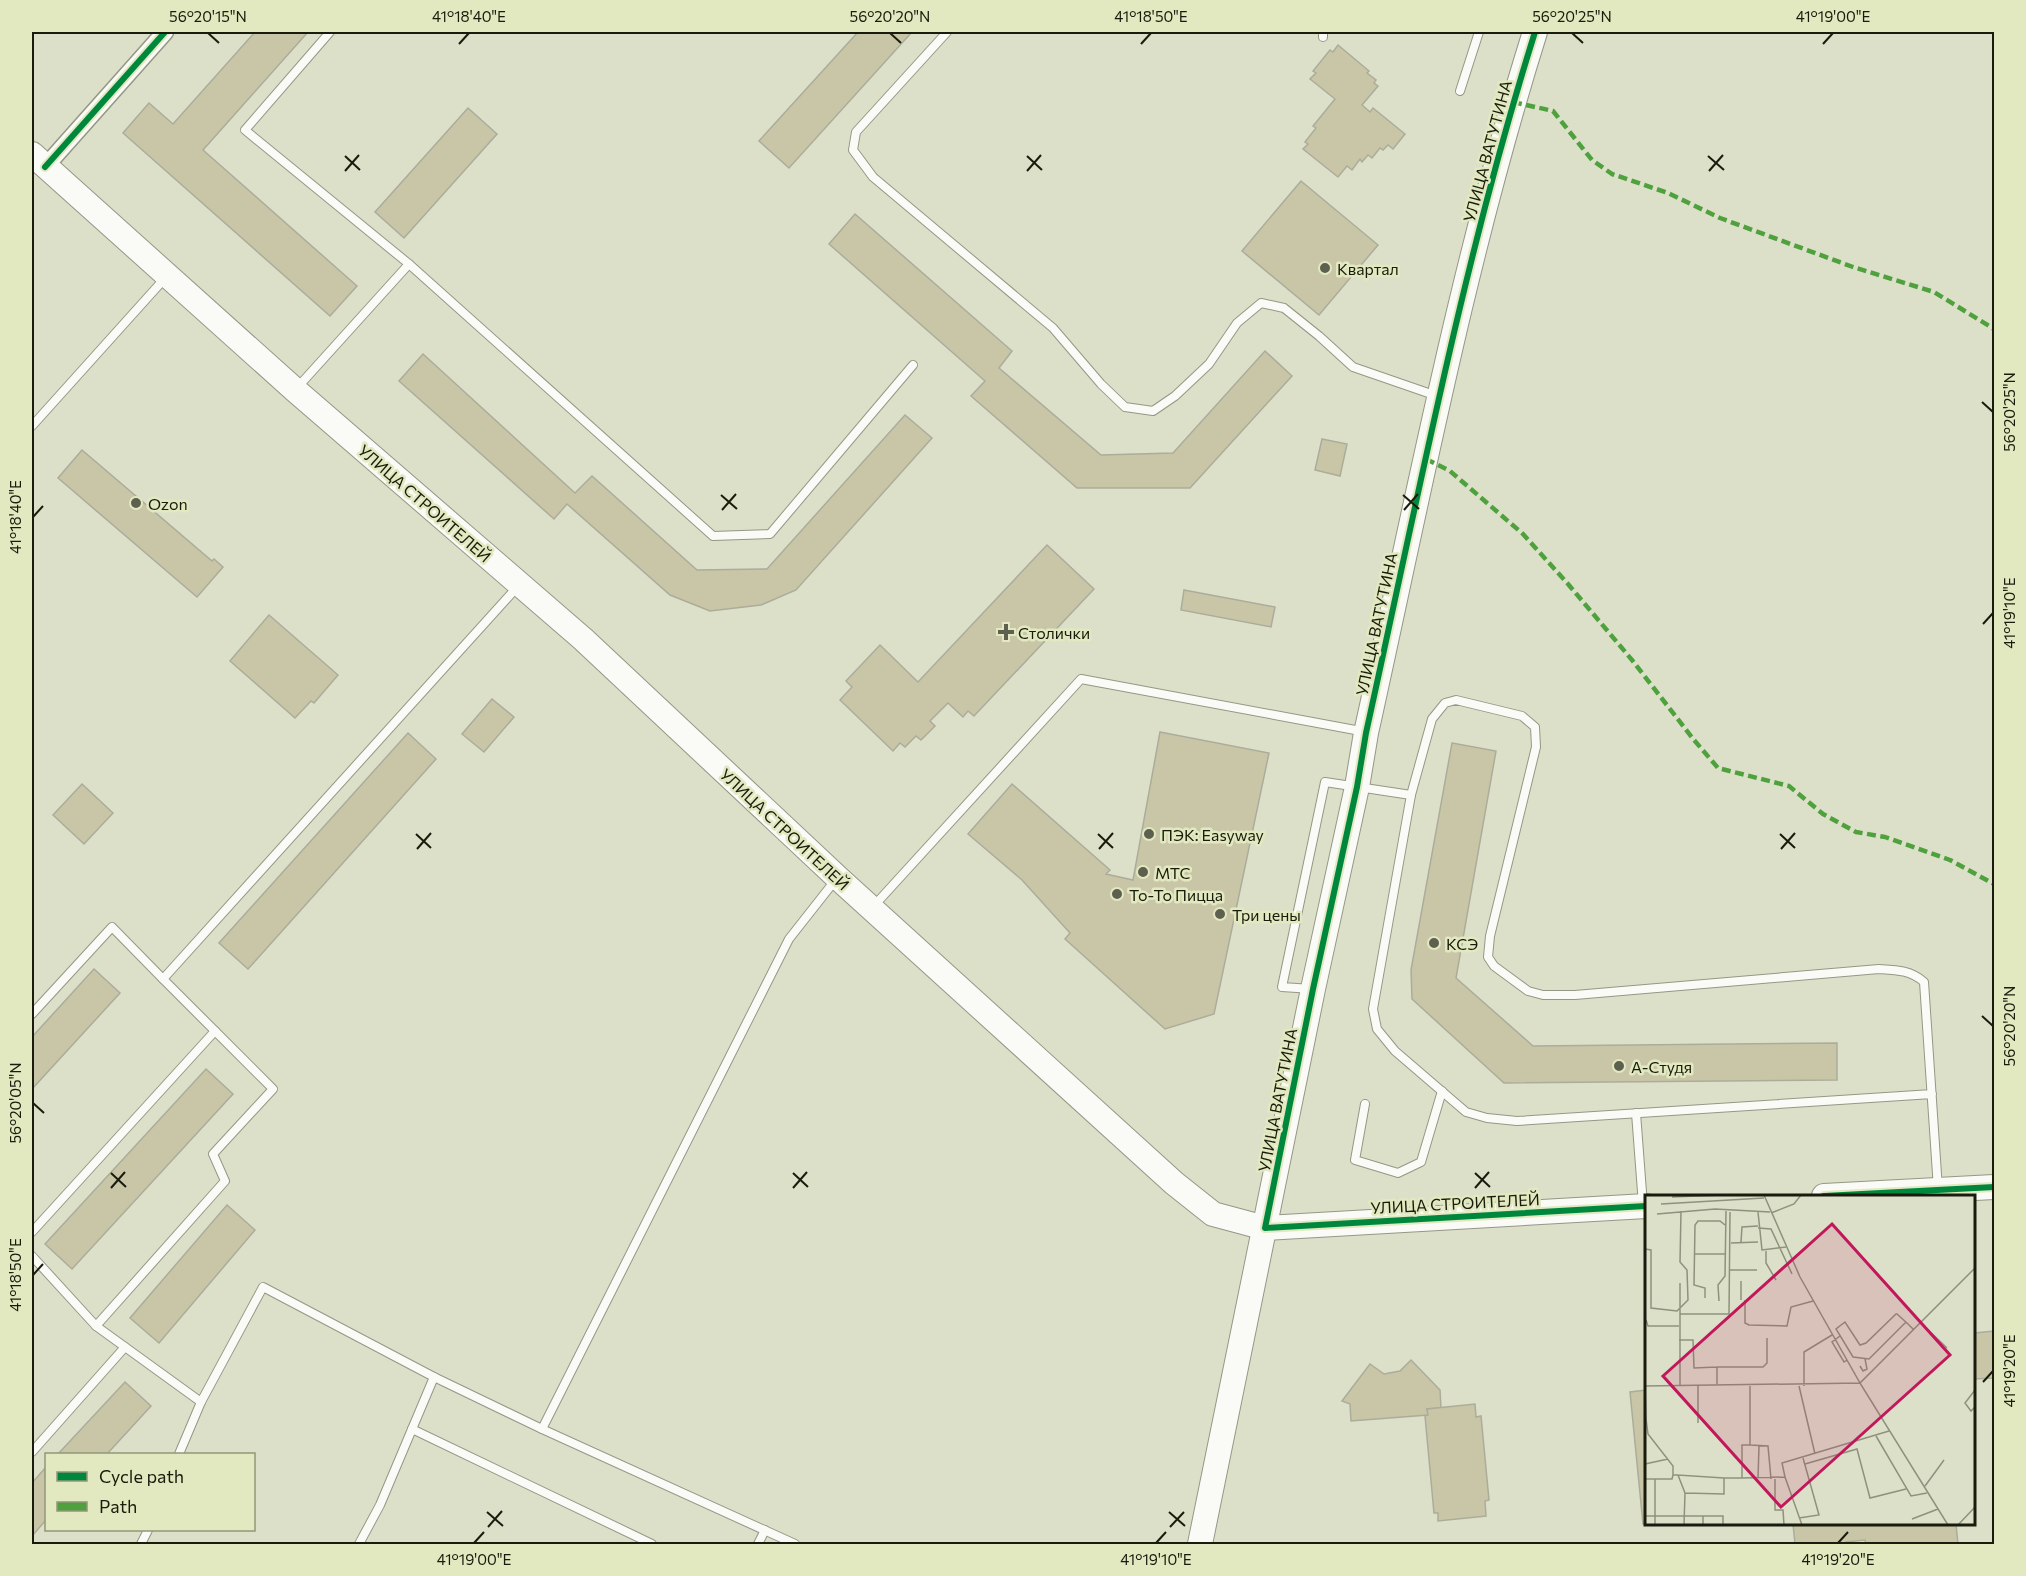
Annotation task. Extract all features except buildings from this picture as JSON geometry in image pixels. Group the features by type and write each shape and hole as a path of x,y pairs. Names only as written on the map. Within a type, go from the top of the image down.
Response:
{"main road":[{"name":"УЛИЦА ВАТУТИНА","path":"1200,1545 1313,990 1357,787 1366,732 1440,397 1497,158 1534,32"},
{"name":"УЛИЦА СТРОИТЕЛЕЙ","path":"38,160 295,390 583,639 838,878 1174,1184 1213,1214 1265,1228 1645,1207"},
{"path":"1857,1195 1995,1187"}],"street":[{"path":"38,160 165,32"}],"lane":[{"path":"330,32 245,130 409,264 713,536 770,534 913,365"},
{"path":"947,32 856,132 853,150 873,177 1053,328 1101,384 1125,406 1153,411 1175,396 1209,364 1237,323 1261,303 1284,308 1353,367 1440,397"},
{"path":"1460,91 1479,32"},
{"path":"295,390 409,264"},
{"path":"32,426 166,276"},
{"path":"163,979 519,585"},
{"path":"871,908 1081,680 1366,732"},
{"path":"1932,1094 1517,1121 1487,1118 1466,1112 1395,1051 1377,1029 1373,1009 1411,795 1432,719 1445,703 1456,700 1522,716 1535,727 1536,747 1490,936 1488,957 1494,966 1528,991 1543,995 1575,994 1879,969 1904,970 1916,975 1924,982 1932,1094 1938,1190"},
{"path":"1313,990 1282,987 1325,782 1411,795"},
{"path":"542,1429 789,939 838,878"},
{"path":"32,1014 112,927 273,1089 213,1154 225,1182 96,1326"},
{"path":"32,1232 215,1031"},
{"path":"1365,1104 1355,1160 1398,1173 1421,1161 1442,1091"},
{"path":"1636,1113 1645,1207"},
{"path":"32,1256 96,1326 201,1402"},
{"path":"180,1453 201,1402 263,1287 434,1377 795,1545"},
{"path":"32,1452 125,1347"},
{"path":"359,1545 380,1504 434,1377"},
{"path":"412,1429 652,1545"},
{"path":"758,1545 765,1530"},
{"path":"141,1545 148,1531"}],"marked path":[{"path":"1513,102 1553,111 1592,160 1612,174 1668,193 1720,218 1853,267 1934,292 1994,329"},
{"path":"1426,459 1450,471 1523,534 1632,660 1718,768 1789,786 1823,814 1856,832 1885,837 1950,860 1994,884"}],"cycle path":[{"path":"45,167 165,32"},
{"path":"1535,32 1509,118 1443,380 1366,733 1357,787 1313,989 1265,1228 1645,1206"},
{"path":"1843,1195 1994,1187"}],"place":[{"name":"Квартал","path":"1325,268"},
{"name":"Ozon","path":"136,503"},
{"name":"Столички","path":"1006,632"},
{"name":"ПЭК: Easyway","path":"1149,834"},
{"name":"МТС","path":"1143,872"},
{"name":"То-То Пицца","path":"1117,894"},
{"name":"Три цены","path":"1220,914"},
{"name":"КСЭ","path":"1434,943"},
{"name":"А-Студя","path":"1619,1066"}]}
